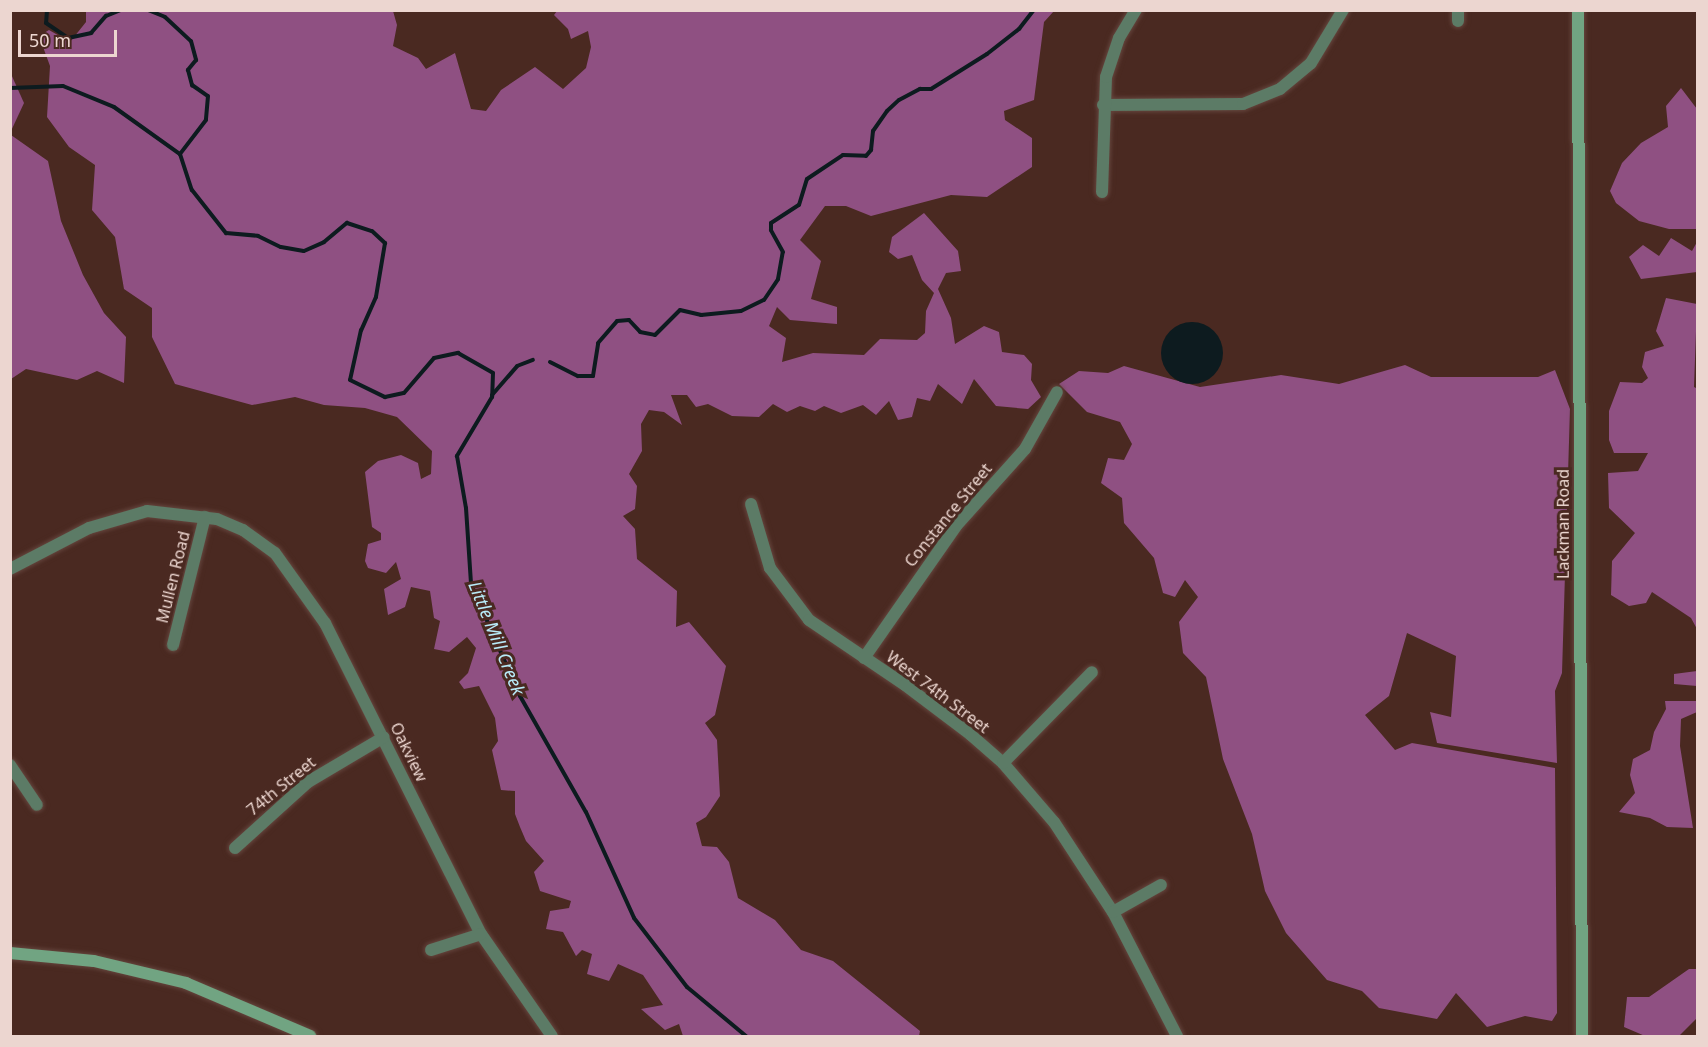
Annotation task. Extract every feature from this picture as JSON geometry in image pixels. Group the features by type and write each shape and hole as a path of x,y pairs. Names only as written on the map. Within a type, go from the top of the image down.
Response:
{"main road":[{"name":"Lackman Road","path":"1578,10 1582,1036"},
{"path":"14,955 94,961 186,983 310,1036"}],"street":[{"path":"1102,192 1104,105 1109,67 1119,38 1136,10"},
{"path":"1104,105 1243,104 1280,89 1311,63 1343,10"},
{"name":"Constance Street","path":"864,658 956,526 1024,448 1057,392"},
{"name":"West 74th Street","path":"751,504 766,558 788,597 809,620 935,706 1003,764 1054,822 1113,912 1177,1036"},
{"name":"Oakview","path":"10,570 89,528 147,511 205,517 243,530 275,553 325,623 481,934 552,1036"},
{"name":"Mullen Road","path":"173,645 205,517"},
{"path":"1003,764 1092,672"},
{"name":"74th Street","path":"235,848 308,782 384,737"},
{"path":"10,765 37,805"},
{"path":"1113,912 1161,885"},
{"path":"430,950 481,934"}],"shaded area":[{"path":"86,11 393,11 397,25 393,46 418,58 426,69 455,53 471,109 486,111 501,90 535,67 563,89 586,68 591,47 588,31 571,39 568,29 554,15 557,11 1054,11 1044,22 1034,100 1004,111 1005,120 1032,138 1032,167 987,197 951,195 871,216 846,206 825,206 800,240 821,261 811,299 837,307 837,324 790,320 777,307 769,326 786,338 782,362 813,353 864,355 880,339 917,340 925,333 926,311 934,293 922,280 912,255 898,259 889,252 892,237 924,213 958,251 961,271 946,273 938,289 951,318 955,344 984,326 999,332 1002,352 1024,355 1032,364 1031,380 1041,397 1028,409 996,406 974,379 962,404 938,384 930,401 917,398 912,417 898,420 889,401 876,415 863,405 841,413 824,406 815,411 800,406 787,412 773,404 759,417 732,416 708,404 696,407 687,395 671,395 682,425 664,412 649,410 641,424 642,451 629,474 637,486 635,509 623,516 635,529 637,559 677,591 676,627 689,622 726,666 715,715 705,723 717,740 720,796 706,817 696,823 702,846 717,847 729,862 738,898 775,920 801,950 833,961 920,1031 919,1036 683,1036 679,1024 665,1030 641,1009 663,1005 643,975 618,964 609,981 587,974 592,954 582,950 576,956 563,932 546,929 550,911 569,908 571,901 540,891 534,872 544,861 526,841 520,827 515,814 515,791 501,790 492,750 498,741 495,718 479,686 464,689 459,682 468,673 476,648 467,637 449,652 434,649 440,621 434,618 430,591 411,587 405,607 388,615 384,589 401,579 396,562 386,573 368,568 365,561 368,544 381,540 381,533 372,527 365,472 378,461 401,455 418,463 421,479 431,474 432,451 397,417 365,408 324,405 295,397 252,405 175,384 152,337 152,308 124,289 115,237 92,210 95,165 69,147 47,117 50,66 39,36 49,30 70,42 86,22"},
{"path":"11,74 24,103 11,131"},
{"path":"1681,88 1697,109 1697,229 1669,229 1639,221 1616,203 1610,191 1622,163 1641,143 1668,127 1666,106"},
{"path":"11,135 48,161 61,221 83,275 104,313 126,337 124,383 97,371 77,380 26,369 11,379"},
{"path":"1671,238 1692,251 1697,242 1697,272 1641,279 1629,257 1643,245 1659,256"},
{"path":"1666,298 1697,304 1694,387 1698,389 1697,629 1691,618 1652,592 1646,603 1629,606 1611,595 1612,561 1635,533 1609,508 1608,473 1638,471 1648,453 1614,453 1609,440 1609,411 1620,382 1642,383 1648,378 1642,367 1645,352 1664,346 1656,331"},
{"path":"1192,322 1204,324 1214,331 1221,341 1223,353 1221,365 1214,375 1204,382 1192,384 1180,382 1170,375 1163,365 1161,353 1163,341 1170,331 1180,324"},
{"path":"1405,365 1431,377 1538,377 1555,370 1570,409 1562,673 1555,691 1557,763 1437,743 1430,712 1451,717 1456,656 1407,633 1389,696 1365,715 1395,750 1412,743 1555,768 1557,1013 1552,1021 1525,1016 1487,1027 1456,993 1437,1019 1379,1008 1362,991 1327,980 1286,933 1265,891 1252,834 1223,759 1206,677 1183,653 1179,622 1198,597 1185,580 1175,597 1163,593 1154,558 1124,523 1122,498 1101,483 1108,458 1124,460 1132,444 1120,422 1087,412 1059,384 1079,371 1108,373 1124,366 1200,387 1281,375 1339,384"},
{"path":"1697,671 1697,686 1674,684 1674,674"},
{"path":"1665,701 1697,701 1697,712 1681,719 1680,746 1693,828 1667,827 1650,818 1619,812 1635,793 1630,775 1633,759 1650,750 1654,732 1666,709"},
{"path":"1689,969 1697,969 1697,1018 1679,1036 1645,1036 1624,1027 1627,997 1649,997"}],"waterway":[{"name":"Little Mill Creek","path":"47,10 46,23 68,38 91,33 106,16 121,10"},
{"name":"Little Mill Creek","path":"148,10 165,17 191,41 196,60 188,70 192,85 208,96 206,120 180,154 192,190 226,233 258,236 281,247 304,251 324,242 347,223 372,231 385,243 376,297 361,330 350,380 385,397 404,393 434,358 458,353 493,373 492,397 457,456 466,508 471,584 520,696 586,812 634,918 687,987 746,1036"},
{"path":"550,362 578,376 593,376 598,343 617,321 629,320 640,332 655,335 680,310 701,315 741,311 764,300 778,279 783,252 771,230 771,223 799,205 807,179 843,155 866,156 871,150 873,131 887,111 899,100 920,89 931,89 987,54 1019,29 1034,10"},
{"path":"10,88 63,86 114,107 180,154"},
{"path":"492,395 517,366 533,360"}]}
